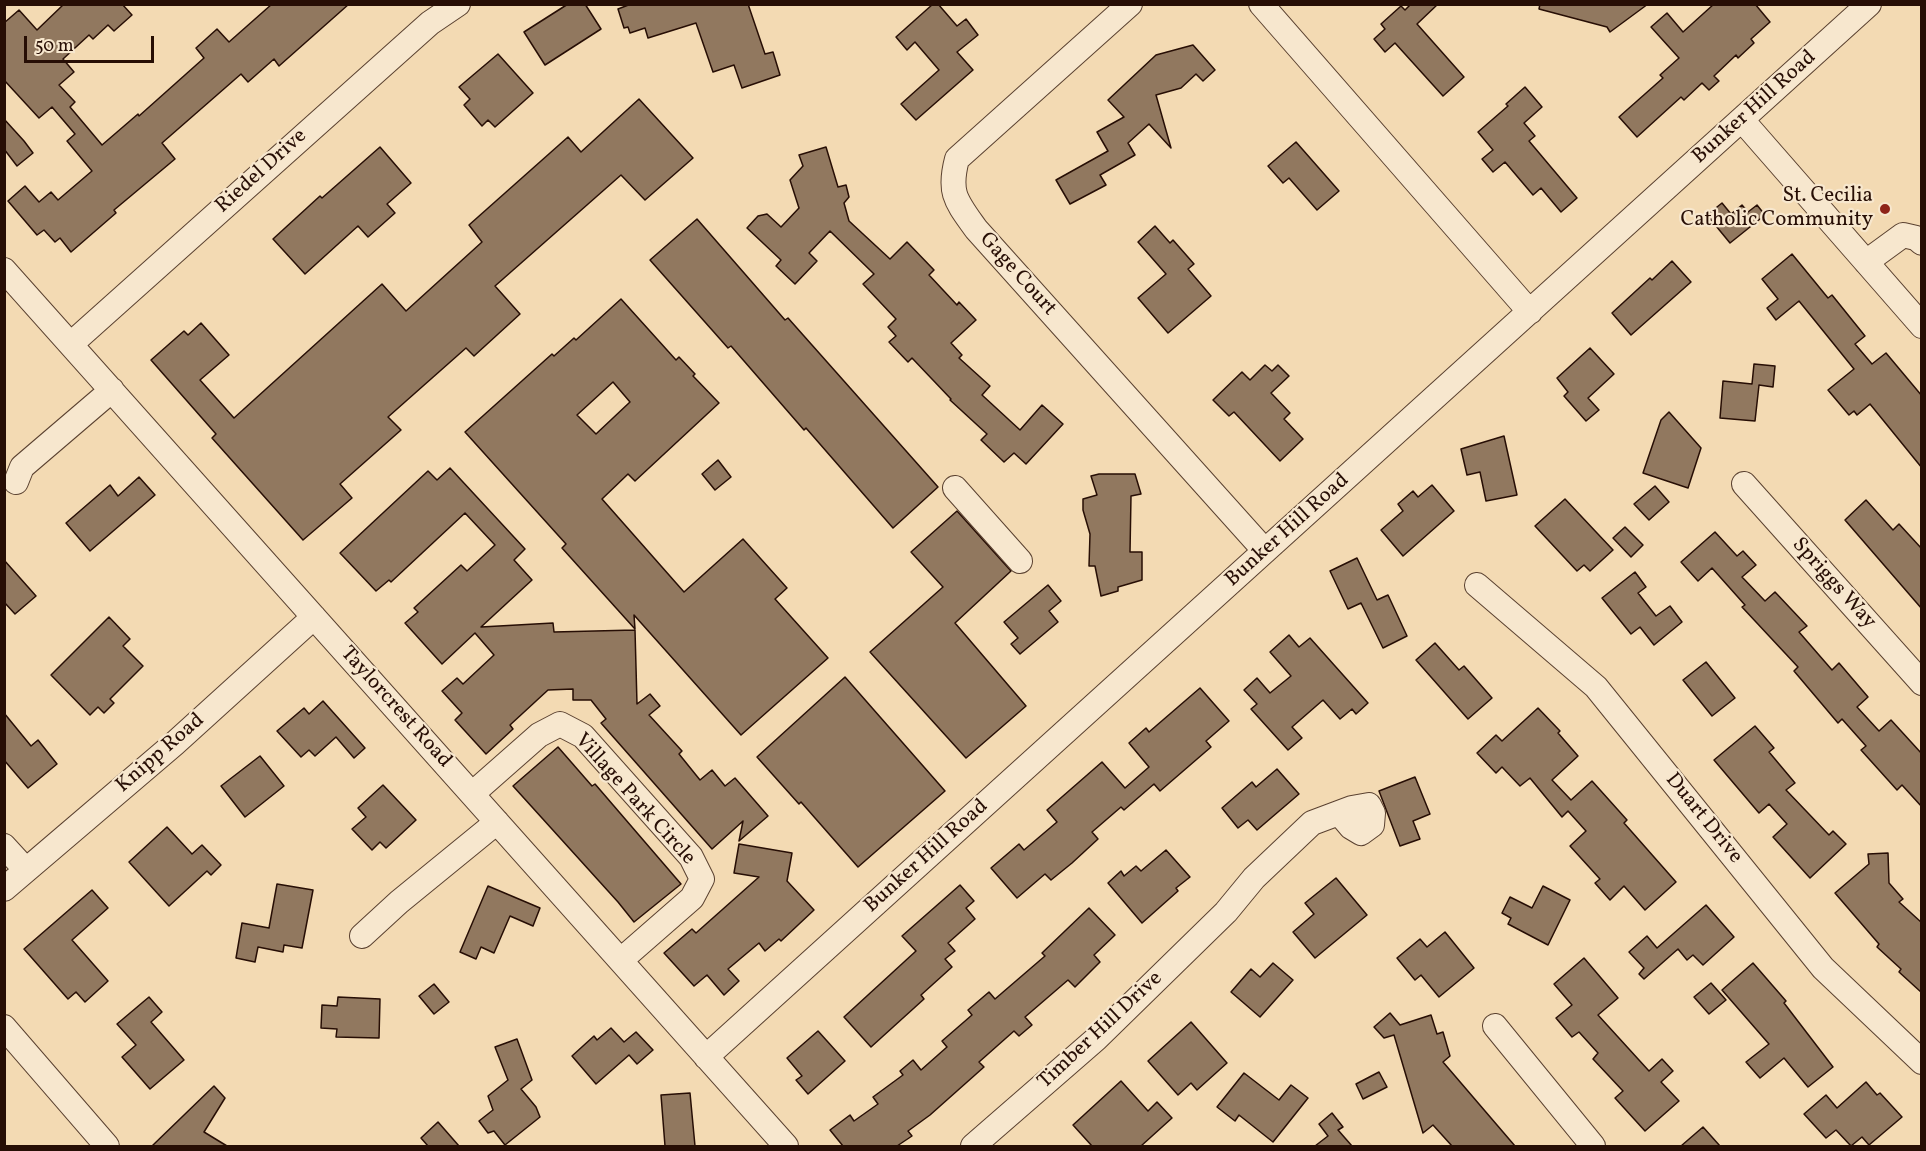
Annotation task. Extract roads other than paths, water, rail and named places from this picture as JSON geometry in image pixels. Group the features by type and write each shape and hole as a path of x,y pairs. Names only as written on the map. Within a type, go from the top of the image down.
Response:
{"street":[{"name":"Riedel Drive","path":"70,344 430,23 458,4"},
{"name":"Gage Court","path":"1130,4 957,159 952,179 956,201 976,229 1265,551"},
{"path":"1261,4 1530,312"},
{"name":"Bunker Hill Road","path":"706,1057 1869,4"},
{"path":"1742,120 1922,326"},
{"path":"1866,262 1912,239"},
{"name":"Taylorcrest Road","path":"4,270 786,1146"},
{"path":"16,482 22,467 111,390"},
{"name":"Spriggs Way","path":"1744,484 1922,683"},
{"path":"954,488 1020,561"},
{"name":"Duart Drive","path":"1477,585 1596,687 1823,968 1922,1062"},
{"name":"Knipp Road","path":"4,889 174,744 314,617"},
{"name":"Village Park Circle","path":"472,794 539,735 560,724 583,736 691,857 702,879 693,898 621,960"},
{"name":"Timber Hill Drive","path":"973,1146 1096,1040 1226,912 1254,878 1312,824 1340,814"},
{"path":"362,936 399,902 497,822"},
{"path":"4,846 26,870"},
{"path":"1495,1026 1593,1146"},
{"path":"4,1027 108,1146"}],"place":[{"name":"St. Cecilia Catholic Community","path":"1885,209"}]}
